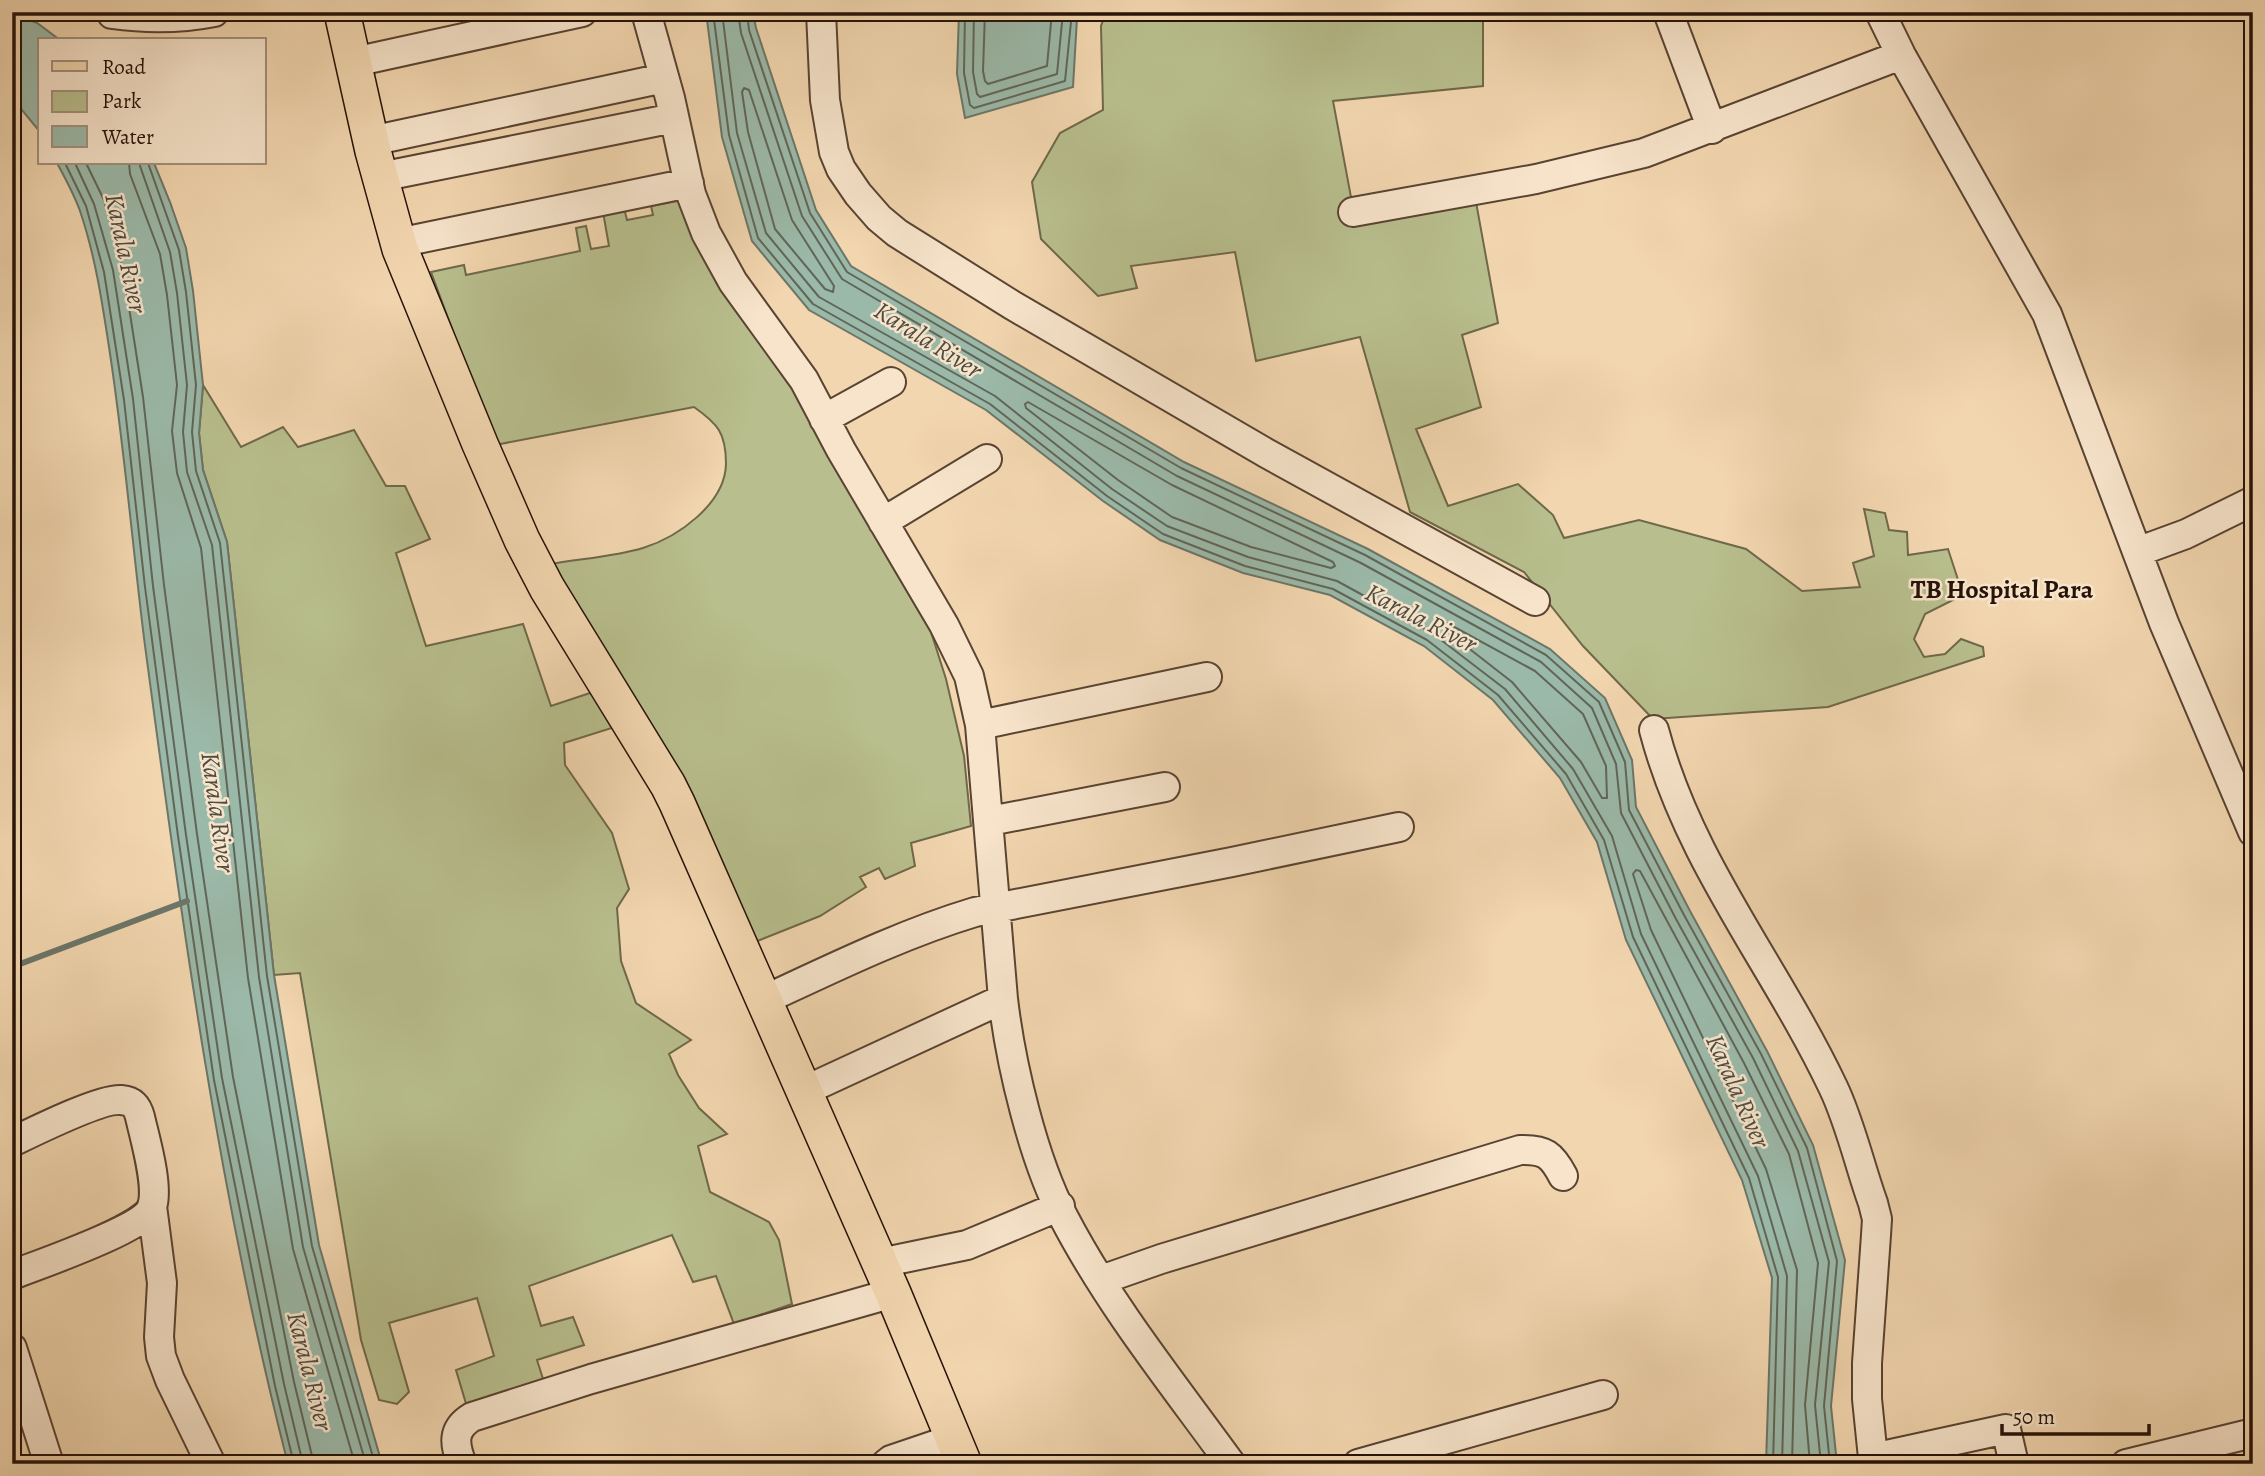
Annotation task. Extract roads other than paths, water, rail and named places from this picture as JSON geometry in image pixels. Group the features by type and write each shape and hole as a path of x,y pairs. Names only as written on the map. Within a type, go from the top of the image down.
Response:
{"main road":[{"path":"345,13 371,141 398,243 480,444 522,540 573,634 668,785 886,1278 959,1451"}],"street":[{"path":"115,13 175,19 214,12"},
{"path":"354,62 582,12"},
{"path":"646,12 689,183 706,233 733,282 804,380 960,653 969,676 980,725 1008,1036 1031,1130 1059,1206 1116,1304 1231,1464"},
{"path":"821,12 825,100 834,152 841,169 858,194 897,233 1012,305 1266,453 1535,601"},
{"path":"1668,12 1712,129"},
{"path":"1880,12 2047,314 2164,623 2253,832"},
{"path":"1353,212 1580,170 1644,153 1902,55"},
{"path":"371,141 664,78"},
{"path":"380,177 674,118"},
{"path":"398,243 689,183"},
{"path":"824,419 891,382"},
{"path":"879,515 959,454"},
{"path":"879,515 987,459"},
{"path":"2137,552 2186,534 2253,501"},
{"path":"980,725 1207,677"},
{"path":"1654,730 1681,812 1707,865 1835,1090 1873,1203 1877,1219 1867,1399 1873,1458 2006,1429 2014,1464"},
{"path":"990,821 1165,787"},
{"path":"764,1000 939,923 997,907 1399,827"},
{"path":"804,1091 1003,999"},
{"path":"12,1142 116,1100 130,1102 136,1106 151,1176 162,1283 159,1337 161,1356 211,1464"},
{"path":"1101,1280 1161,1259 1520,1150 1537,1149 1555,1160 1563,1176"},
{"path":"12,1275 118,1233 149,1214 152,1206"},
{"path":"462,1464 457,1451 456,1435 462,1423 472,1417 886,1278 1059,1206"},
{"path":"12,1348 49,1464"},
{"path":"1358,1464 1603,1395"},
{"path":"2126,1464 2253,1433"},
{"path":"887,1464 891,1460 959,1451"}],"water":[{"name":"Karala River","path":"706,12 753,12 816,210 851,266 1184,462 1368,549 1550,649 1605,698 1632,760 1636,807 1767,1051 1813,1145 1845,1260 1831,1406 1837,1464 1766,1464 1772,1278 1742,1180 1626,940 1597,842 1560,778 1493,700 1424,646 1330,595 1243,573 1160,540 1103,501 986,410 809,310 752,241 722,137"},
{"path":"959,12 1080,12 1077,18 1073,87 965,118 957,74"},
{"path":"12,13 37,23 57,38 38,38 38,130 12,98"},
{"name":"Karala River","path":"58,164 154,164 186,248 203,385 199,433 203,470 227,542 274,975 319,1245 382,1464 288,1464 263,1362 221,1157 187,950 101,295 90,244 72,192"}],"waterway":[{"path":"12,967 187,901"}],"district":[{"name":"TB Hospital Para","path":"2002,589"}]}
